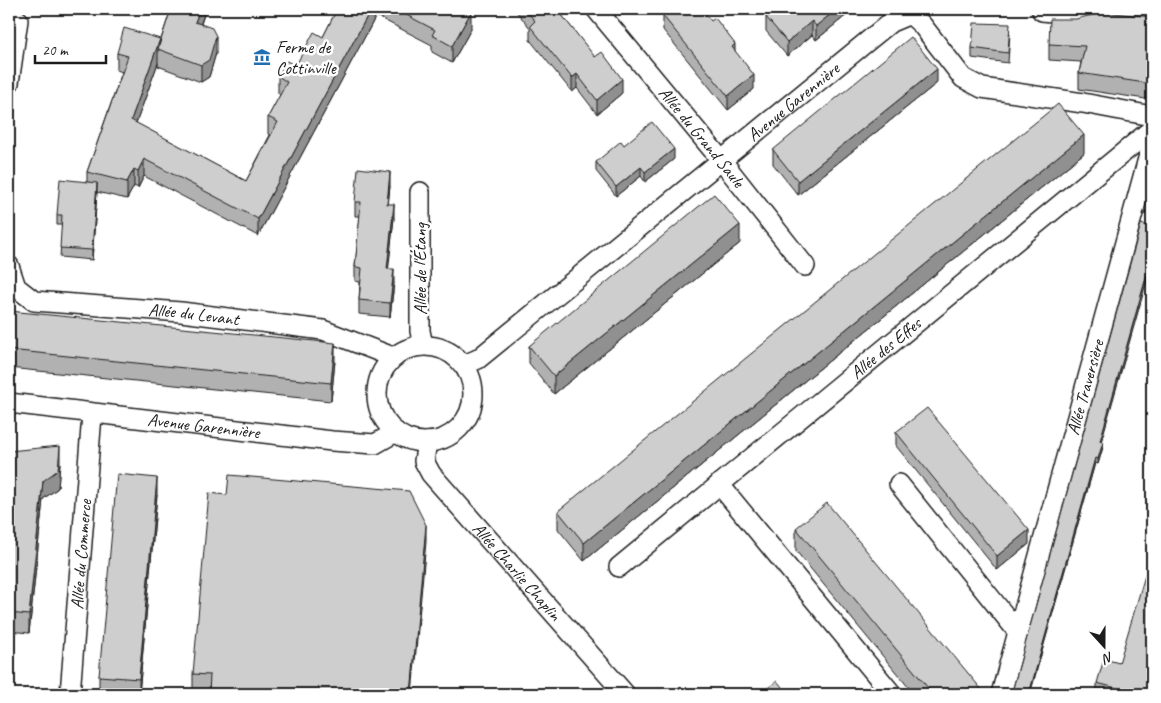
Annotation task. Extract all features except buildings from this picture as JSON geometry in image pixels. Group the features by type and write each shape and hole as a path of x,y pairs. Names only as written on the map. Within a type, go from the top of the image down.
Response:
{"street":[{"name":"Allée du Grand Saule","path":"596,9 806,266"},
{"name":"Avenue Garennière","path":"464,365 478,360 891,22 909,11 963,78 972,84 982,88 1083,103 1152,116"},
{"path":"1042,11 1152,22"},
{"path":"9,83 18,20"},
{"name":"Allée des Effes","path":"619,567 1152,129"},
{"name":"Allée Traversière","path":"1001,694 1152,144"},
{"name":"Allée de l'Étang","path":"420,192 420,331 423,345"},
{"name":"Allée du Levant","path":"9,266 16,287 34,300 180,312 323,330 393,357"},
{"path":"423,345 439,347 453,354 464,365 473,384 472,404 464,423 453,432 447,436 427,442 411,440 396,432 384,420 378,404 377,387 382,370 393,357 423,345"},
{"name":"Avenue Garennière","path":"9,403 92,415 376,444 396,432"},
{"name":"Allée du Commerce","path":"70,694 92,415"},
{"name":"Allée Charlie Chaplin","path":"427,442 424,461 431,474 625,694"},
{"path":"719,484 892,694"},
{"path":"899,484 1018,632"}],"place":[{"name":"Ferme de Cottinville","path":"262,57"}]}
